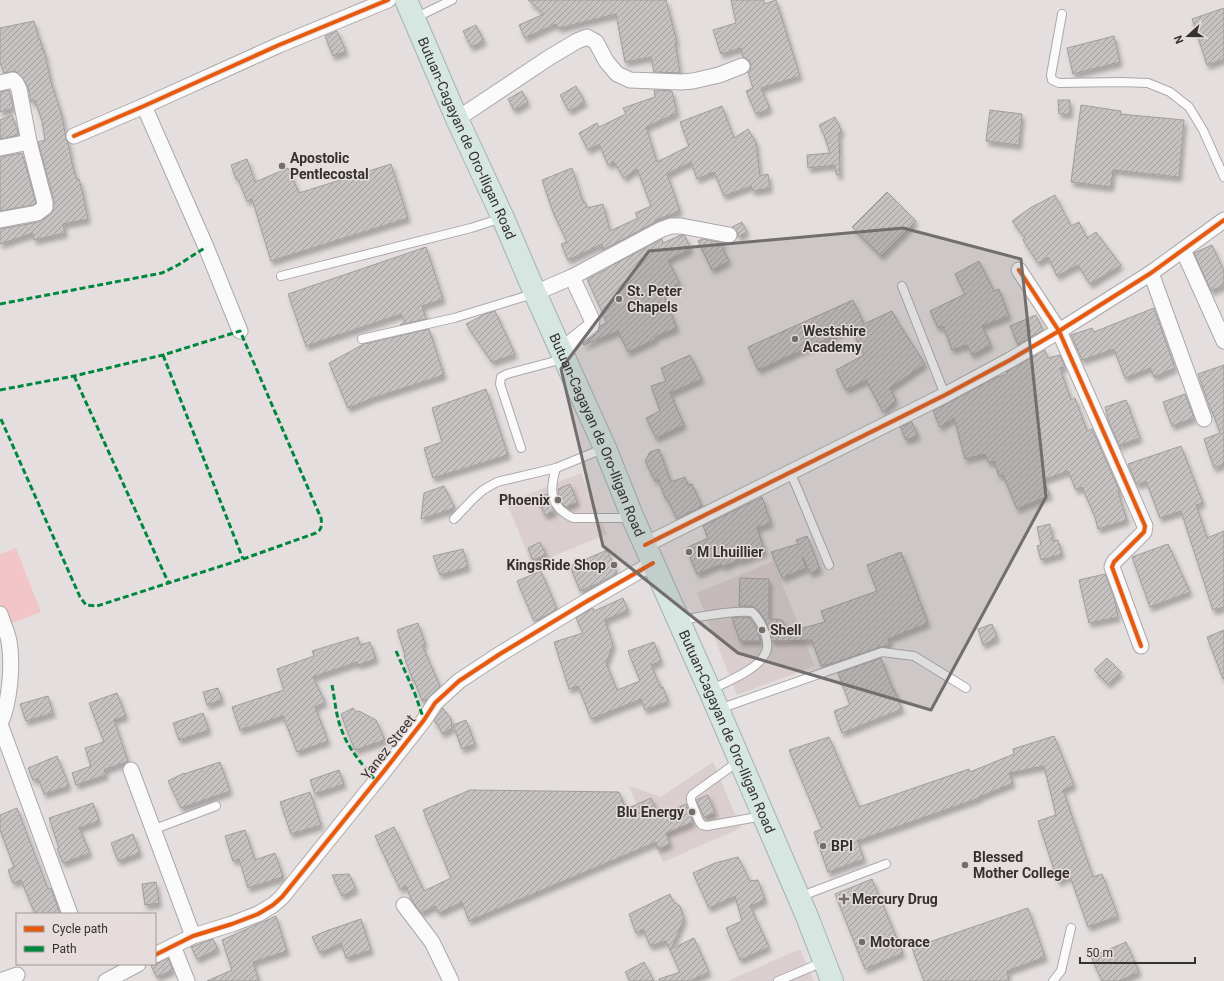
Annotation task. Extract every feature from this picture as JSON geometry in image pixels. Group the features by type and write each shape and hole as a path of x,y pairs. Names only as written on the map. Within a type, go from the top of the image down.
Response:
{"highway":[{"name":"Butuan-Cagayan de Oro-Iligan Road","path":"410,9 457,119 503,218 562,355 605,448 633,518 714,700 799,898 828,971"}],"street":[{"path":"74,136 279,45 388,0"},
{"path":"457,119 550,57 576,41 587,37 596,42 606,61 618,74 630,80 693,81 719,75 742,66"},
{"path":"0,83 13,80 19,89 29,142 45,203 45,207 38,213 0,220"},
{"path":"144,106 203,240 240,331"},
{"path":"0,148 29,142"},
{"name":"Yanez Street","path":"156,954 193,936 258,914 282,897 424,720 435,703 459,681 500,654 584,603 649,554 790,472 945,395 1010,360 1151,273 1224,220"},
{"path":"535,294 572,277 670,226 681,226 729,235"},
{"path":"1183,250 1224,341"},
{"path":"1019,270 1059,331 1145,526 1144,532 1114,562 1112,567 1141,646"},
{"path":"1151,273 1204,420"},
{"path":"562,355 592,324 592,320 572,277"},
{"path":"0,614 9,640 10,660 9,688 4,716 0,724 70,913"},
{"path":"131,770 152,830 193,936"},
{"path":"404,905 432,942 451,981"},
{"path":"173,946 187,981"},
{"path":"106,981 136,965"},
{"path":"0,981 17,975"}],"lane":[{"path":"410,9 452,0"},
{"path":"1062,14 1051,75 1052,80 1058,83 1121,82 1148,84 1170,92 1189,107 1203,130 1224,177"},
{"path":"281,276 471,228 503,218"},
{"path":"902,286 945,395"},
{"path":"362,339 448,320 535,294"},
{"path":"521,448 500,384 502,377 562,355"},
{"path":"454,519 483,490 497,482 556,468 605,448"},
{"path":"556,468 552,481 552,495 558,507 567,515 573,518 633,518"},
{"path":"790,472 829,565"},
{"path":"679,620 744,611 752,612 761,622 767,638 766,653 759,662 714,700"},
{"path":"714,700 882,652 914,656 966,688"},
{"path":"740,760 693,794 691,801 699,821 702,825 707,826 764,816"},
{"path":"152,830 216,806"},
{"path":"799,898 886,864"},
{"path":"1053,981 1061,971 1071,928"},
{"path":"778,981 828,971"}],"highlighted area":[{"path":"903,228 1021,259 1046,497 931,710 738,653 603,546 561,369 649,251"}],"shaded area":[{"path":"581,473 607,534 532,565 507,503"},
{"path":"16,548 41,612 8,625 0,604 0,554"},
{"path":"773,561 815,666 737,695 697,593"},
{"path":"713,762 741,828 663,862 629,786 661,797"},
{"path":"800,949 814,981 728,981"}],"building":[{"path":"528,0 666,0 677,42 675,42 680,73 654,72 651,57 625,62 616,14 559,28 555,24 525,38 519,25 544,14"},
{"path":"731,0 764,0 764,4 776,0 800,76 761,88 770,109 756,114 746,91 753,88 748,72 751,68 750,62 743,57 741,48 721,54 713,30 736,23"},
{"path":"1224,8 1224,59 1207,65 1192,19"},
{"path":"34,21 43,51 44,50 51,82 62,116 73,168 77,180 79,179 88,219 63,224 65,233 34,240 33,233 0,244 0,229 39,222 51,214 54,207 54,201 38,142 45,140 42,121 35,100 31,102 28,87 22,77 15,71 4,73 0,63 0,28"},
{"path":"476,25 484,41 471,47 463,31"},
{"path":"337,31 346,51 333,56 325,36"},
{"path":"1114,36 1120,62 1073,74 1067,48"},
{"path":"576,86 585,102 569,111 560,95"},
{"path":"9,90 13,108 0,112 0,92"},
{"path":"654,90 672,91 677,113 646,127 657,162 689,146 680,122 722,106 734,138 748,129 756,142 760,176 768,174 770,188 753,191 751,186 724,196 714,172 697,179 691,162 667,174 680,211 655,220 655,222 603,250 602,244 568,260 561,244 567,242 553,212 542,180 572,168 583,202 585,202 587,208 603,204 610,231 638,218 635,213 651,206 637,169 624,178 614,162 608,165 599,144 588,150 579,133 597,123 599,127 626,114 623,108 655,97"},
{"path":"522,91 528,102 514,110 508,99"},
{"path":"1058,100 1070,100 1070,114 1059,114"},
{"path":"1081,105 1121,111 1120,114 1184,120 1179,177 1113,170 1111,187 1071,182"},
{"path":"990,110 1022,114 1019,145 986,141"},
{"path":"12,115 19,135 0,139 0,120"},
{"path":"835,117 842,132 839,134 840,175 837,175 834,165 808,168 807,155 830,153 819,125"},
{"path":"22,153 36,203 33,205 0,211 0,157"},
{"path":"247,159 255,182 288,168 299,193 391,164 408,218 271,261 252,199 247,201 231,165"},
{"path":"887,192 916,221 881,256 852,227"},
{"path":"1055,195 1071,226 1079,222 1087,238 1096,232 1121,265 1090,284 1078,265 1057,276 1048,257 1038,263 1023,240 1025,238 1012,221 1030,208"},
{"path":"742,222 747,232 738,237 737,232 732,227"},
{"path":"681,235 685,236 691,249 668,260 680,284 662,291 677,328 655,337 656,339 628,352 618,331 584,345 583,344 597,333 600,326 607,323 587,279 662,239 663,243"},
{"path":"702,239 725,243 721,245 729,261 712,270 698,241"},
{"path":"1212,245 1224,271 1224,285 1211,291 1194,253"},
{"path":"426,247 443,299 422,306 426,319 400,325 405,322 401,314 306,346 288,294"},
{"path":"979,261 994,291 999,289 1009,316 982,326 991,345 972,355 967,345 952,350 943,326 938,328 930,311 965,294 955,274"},
{"path":"853,300 864,324 892,311 925,364 890,388 896,400 883,412 866,380 846,390 836,370 864,355 851,328 758,370 748,347"},
{"path":"1154,308 1175,368 1154,377 1150,368 1125,378 1114,349 1082,360 1071,335 1092,328 1094,332"},
{"path":"495,311 515,354 492,362 466,324 485,314"},
{"path":"1036,315 1043,330 1018,345 1010,326"},
{"path":"429,329 444,375 373,398 348,408 329,363 364,344"},
{"path":"1045,350 1048,358 1060,355 1065,367 1060,368 1071,400 1075,398 1087,431 1092,429 1120,492 1118,492 1127,520 1098,529 1095,517 1082,487 1076,490 1068,471 1043,480 1050,495 1017,509 1003,475 999,476 994,461 989,463 985,454 965,459 954,418 940,427 933,411 997,377 1007,374 1006,372"},
{"path":"690,355 702,379 670,393 684,425 656,438 646,418 660,411 651,386 666,381 661,368"},
{"path":"1224,365 1224,464 1214,468 1204,439 1220,433 1198,374"},
{"path":"486,389 508,455 433,478 424,448 442,442 432,408"},
{"path":"1185,394 1194,418 1172,426 1163,402"},
{"path":"1126,400 1140,438 1120,445 1121,449 1109,423 1105,407"},
{"path":"912,422 918,436 906,440 900,427"},
{"path":"1181,446 1203,503 1196,505 1207,538 1224,531 1224,607 1213,610 1181,511 1160,518 1146,481 1137,485 1128,464"},
{"path":"659,449 671,482 685,477 688,485 692,484 702,506 677,519 666,497 665,498 658,479 655,481 645,461 650,452"},
{"path":"570,484 577,502 566,507 560,501 558,489"},
{"path":"444,486 455,508 421,519 424,493"},
{"path":"547,494 555,511 545,515 538,498"},
{"path":"762,497 771,523 757,528 765,552 740,561 740,559 723,567 721,564 697,574 686,548 708,538 703,526"},
{"path":"1050,524 1053,541 1058,540 1062,554 1041,560 1037,546 1041,545 1037,527"},
{"path":"807,536 820,569 810,573 802,557 806,568 782,578 771,552 798,544 796,540"},
{"path":"540,542 546,555 533,560 528,548"},
{"path":"1168,544 1190,592 1150,607 1132,557"},
{"path":"463,549 468,567 440,575 433,556"},
{"path":"607,550 617,573 580,591 570,566"},
{"path":"901,552 928,623 888,639 890,644 884,647 821,666 812,640 772,641 766,622 759,611 752,606 739,606 740,578 769,579 769,619 782,620 788,632 825,622 821,611 877,591 867,565"},
{"path":"541,571 557,609 534,621 517,581"},
{"path":"1105,574 1114,597 1118,617 1089,623 1079,580"},
{"path":"623,598 628,610 605,620 613,645 606,663 617,690 640,681 628,651 654,642 661,661 651,665 661,688 663,687 668,701 645,710 641,699 591,719 578,686 569,689 554,642 583,633 576,618 593,608 594,611"},
{"path":"732,618 750,618 756,627 761,641 740,641"},
{"path":"418,623 425,644 422,645 440,686 426,700 422,701 404,656 405,655 397,630"},
{"path":"992,624 997,638 983,645 978,629"},
{"path":"1224,630 1224,678 1223,679 1207,637"},
{"path":"358,637 360,645 370,642 376,659 358,665 357,662 313,677 325,702 315,707 328,741 297,752 283,716 240,730 232,707 284,690 277,669 314,656 312,651"},
{"path":"881,658 902,709 842,733 834,711 850,705 838,673"},
{"path":"1107,658 1121,672 1108,684 1094,670"},
{"path":"218,688 222,700 207,705 203,692"},
{"path":"117,693 126,716 114,720 128,761 104,770 106,775 76,785 72,773 91,766 85,748 104,742 89,703"},
{"path":"48,696 53,713 26,721 20,704"},
{"path":"353,708 356,712 359,711 376,720 385,740 355,750 341,714"},
{"path":"443,708 451,719 452,728 442,734 438,724 434,721"},
{"path":"203,713 209,730 179,740 173,723"},
{"path":"466,720 475,744 462,749 453,725"},
{"path":"1054,736 1074,785 1063,790 1093,877 1102,874 1118,916 1088,927 1070,876 1058,882 1038,821 1056,815 1044,766 1009,773 1013,783 979,798 857,841 864,859 828,872 814,832 822,829 789,750 829,737 859,807 969,769 970,772 1014,754 1013,749"},
{"path":"57,756 69,786 44,794 38,778 33,780 28,768"},
{"path":"220,762 230,791 181,808 168,781 184,773"},
{"path":"339,770 344,784 315,794 310,780"},
{"path":"470,790 619,792 626,809 651,798 659,816 686,804 693,822 666,833 670,844 658,849 656,842 469,921 462,902 439,913 435,906 421,913 412,901 406,886 400,889 375,836 394,827 424,891 451,878 423,810"},
{"path":"310,792 321,825 291,834 280,802"},
{"path":"708,795 715,813 704,817 696,800"},
{"path":"93,803 99,821 79,828 90,853 63,863 57,849 59,848 49,818"},
{"path":"17,808 48,889 51,888 60,913 35,913 21,880 13,883 8,870 14,867 0,830 0,815"},
{"path":"245,830 255,860 275,853 283,877 248,888 239,859 233,861 225,836"},
{"path":"133,834 140,853 118,861 111,843"},
{"path":"738,857 750,881 758,880 765,900 750,906 769,947 740,960 726,928 742,921 735,896 709,908 693,873 715,863"},
{"path":"349,874 356,889 342,896 332,875"},
{"path":"872,879 903,953 865,969 835,894"},
{"path":"156,882 159,903 145,905 142,884"},
{"path":"670,894 673,901 680,906 684,919 671,949 694,938 709,972 690,981 659,981 659,979 680,972 666,941 650,946 643,929 636,933 629,914"},
{"path":"1028,908 1045,957 1007,971 1009,981 924,981 912,948"},
{"path":"276,916 287,951 253,962 259,981 207,981 232,970 222,940"},
{"path":"361,919 371,950 346,958 341,943 320,953 312,937"},
{"path":"213,939 218,949 197,959 191,947"},
{"path":"1126,942 1139,972 1119,981 1102,981 1091,957"},
{"path":"168,958 173,970 157,977 151,966 156,965"},
{"path":"644,962 654,981 630,981 625,972"}],"marked path":[{"path":"0,304 162,273 178,265 206,247"},
{"path":"0,390 74,376 163,355 240,331 321,518 321,527 316,533 243,559 97,606 86,605 80,597 0,417"},
{"path":"163,355 243,559"},
{"path":"74,376 169,584"},
{"path":"396,651 415,694 424,720"},
{"path":"332,685 338,720 348,745 376,781"}],"cycle path":[{"path":"74,136 279,45 388,0"},
{"path":"645,545 945,395 1010,360 1151,273 1224,220"},
{"path":"1019,270 1059,331 1145,526 1144,532 1114,562 1112,567 1141,646"},
{"path":"156,954 193,936 258,914 273,905 282,897 384,771 424,720 435,703 459,681 500,654 653,563"}],"place":[{"name":"Apostolic Pentlecostal","path":"282,166"},
{"name":"St. Peter Chapels","path":"619,299"},
{"name":"Westshire Academy","path":"795,339"},
{"name":"Phoenix","path":"558,500"},
{"name":"M Lhuillier","path":"689,552"},
{"name":"KingsRide Shop","path":"614,565"},
{"name":"Shell","path":"762,630"},
{"name":"Blu Energy","path":"692,812"},
{"name":"BPI","path":"823,846"},
{"name":"Blessed Mother College","path":"965,865"},
{"name":"Mercury Drug","path":"844,899"},
{"name":"Motorace","path":"862,942"}]}
